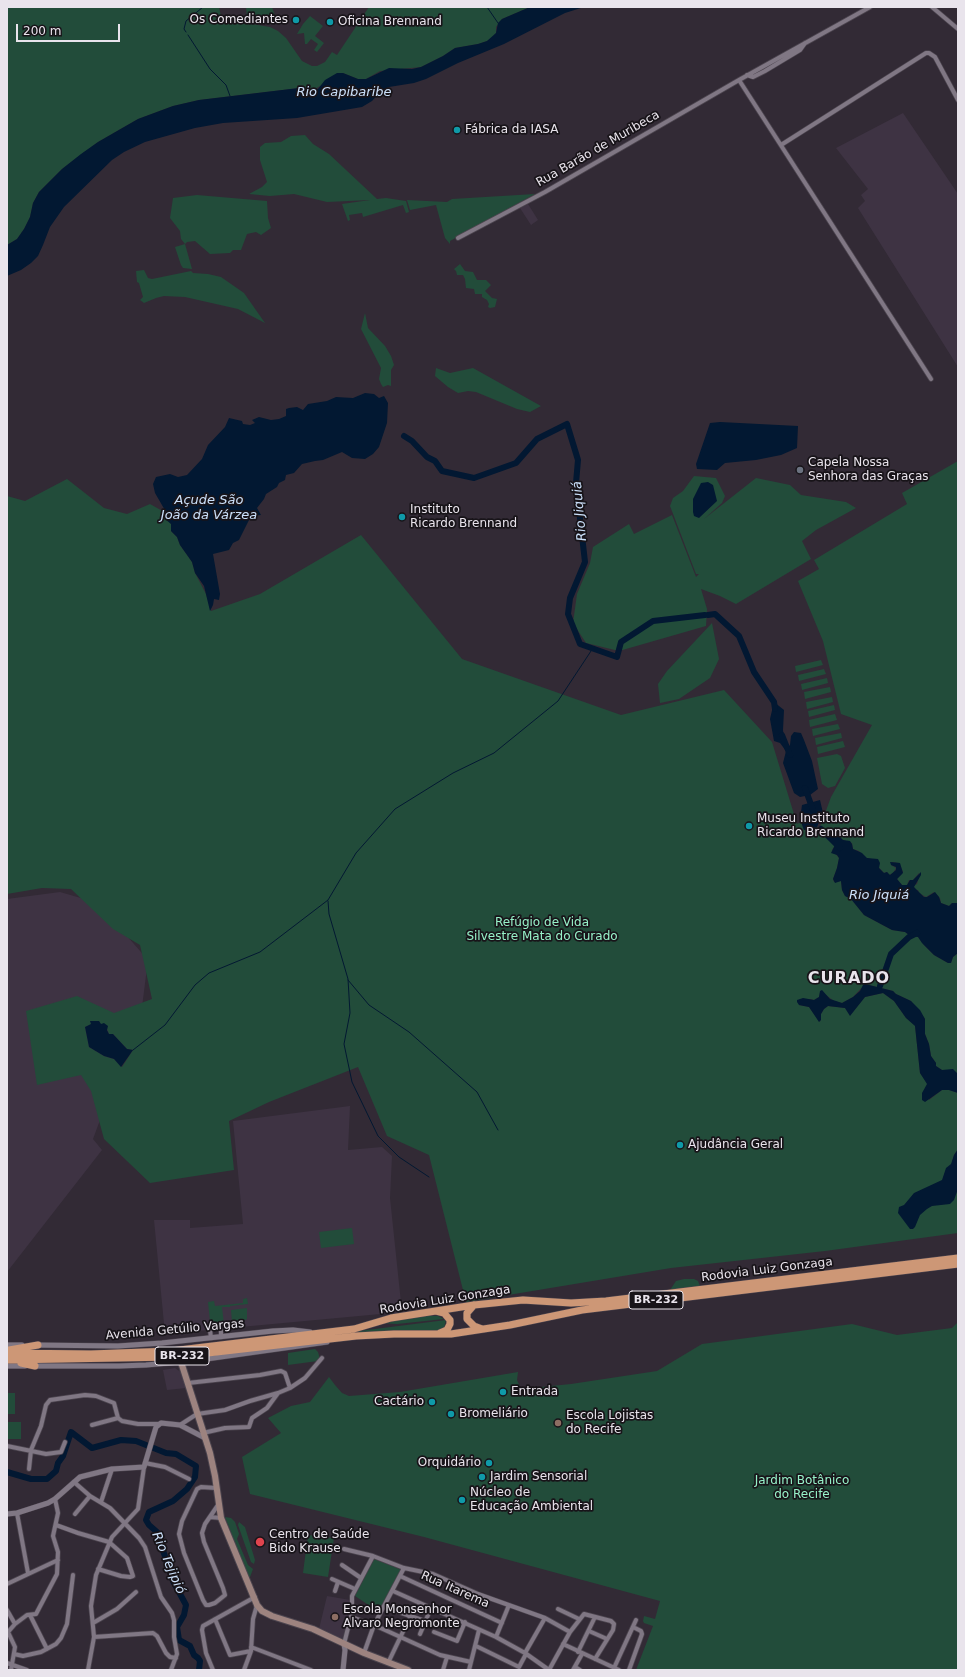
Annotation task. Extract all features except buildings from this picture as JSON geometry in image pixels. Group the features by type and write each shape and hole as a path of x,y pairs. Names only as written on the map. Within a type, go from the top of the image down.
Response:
{"highway":[{"name":"Rodovia Luiz Gonzaga","path":"7,1353 136,1353 171,1351 354,1329 391,1318 474,1305 523,1300 571,1303 606,1301 958,1258"},
{"name":"Rodovia Luiz Gonzaga","path":"7,1360 144,1359 356,1336 451,1334 582,1310 958,1264"},
{"path":"474,1305 467,1313 467,1319 474,1326 483,1329"},
{"path":"434,1311 444,1313 448,1317 450,1324 447,1330 434,1335"},
{"path":"7,1350 38,1346"},
{"path":"7,1360 35,1366"}],"main road":[{"path":"180,1362 188,1383 213,1468 221,1518 257,1605 262,1611 272,1616 310,1628 364,1653 408,1670"}],"street":[{"name":"Rua Barão de Muribeca","path":"458,238 545,192 747,75 753,77 765,71 800,50 805,43 870,7"},
{"path":"932,7 958,29"},
{"path":"781,145 926,53 929,53 935,57 958,100"},
{"path":"739,80 931,379"},
{"path":"210,1330 211,1338"},
{"path":"221,1330 221,1337"},
{"name":"Avenida Getúlio Vargas","path":"7,1345 118,1346 162,1343 285,1330 320,1334"},
{"path":"7,1366 119,1366 180,1362 304,1346 356,1336"},
{"path":"180,1426 197,1414 225,1410 250,1401 278,1394 305,1378 322,1358"},
{"path":"188,1383 282,1371 285,1374 290,1388"},
{"path":"29,1469 31,1450 41,1426 46,1405 50,1400 85,1395 100,1397 114,1404 118,1418 124,1422 138,1424 168,1423 180,1426 204,1436 224,1428 249,1427 252,1418 267,1408 278,1394"},
{"path":"92,1425 118,1418"},
{"path":"88,1670 94,1637 91,1606 98,1569 109,1542 115,1532 137,1511 139,1507 140,1484 153,1441 154,1430 158,1424"},
{"path":"7,1446 46,1454 61,1452 65,1442"},
{"path":"7,1514 17,1513 48,1503 55,1499 80,1477 112,1469 145,1465 165,1467 189,1479"},
{"path":"101,1502 112,1469"},
{"path":"74,1482 90,1496 110,1508 125,1522 145,1547 160,1597 172,1613 175,1624 174,1637 177,1652 171,1670"},
{"path":"216,1488 201,1487 197,1489 182,1521 179,1539 205,1603 209,1605 212,1605 225,1595 224,1588 202,1536 204,1527 218,1505"},
{"path":"75,1514 90,1496"},
{"path":"11,1670 14,1645 8,1632 15,1624 30,1615 36,1614 58,1574 58,1550 53,1538 58,1513 55,1499"},
{"path":"17,1513 28,1573"},
{"path":"210,1517 221,1518"},
{"path":"56,1525 109,1542 127,1558 133,1575 132,1577 121,1576 98,1569"},
{"path":"344,1549 373,1556 404,1568 433,1574 470,1591 545,1618 570,1632"},
{"path":"343,1670 345,1650 344,1644 353,1608 352,1598 355,1589 373,1556"},
{"path":"7,1583 58,1560"},
{"path":"342,1565 362,1578"},
{"path":"364,1653 374,1625 404,1568"},
{"path":"14,1654 23,1656 31,1655 56,1644 67,1624 73,1575"},
{"name":"Rua Itarema","path":"400,1576 502,1623"},
{"path":"332,1579 355,1589"},
{"path":"335,1591 338,1582"},
{"path":"393,1591 496,1637 549,1670 570,1632 584,1614 613,1622 614,1626 595,1659"},
{"path":"93,1623 117,1608 136,1592"},
{"path":"214,1670 206,1653 202,1626 254,1597"},
{"path":"244,1670 251,1649 253,1620 257,1605"},
{"path":"496,1637 509,1605"},
{"path":"384,1607 425,1621"},
{"path":"420,1634 431,1608"},
{"path":"558,1609 580,1619"},
{"path":"7,1610 15,1624"},
{"path":"30,1615 47,1649"},
{"path":"351,1617 374,1625 430,1651 447,1657 471,1662"},
{"path":"388,1663 410,1617"},
{"path":"580,1670 574,1668 595,1617"},
{"path":"476,1646 519,1667 545,1618"},
{"path":"215,1619 230,1655 251,1649 311,1670"},
{"path":"563,1644 616,1669 636,1620"},
{"path":"434,1632 457,1641 465,1622"},
{"path":"629,1670 642,1634 641,1631 633,1627"},
{"path":"469,1670 479,1630"},
{"path":"589,1631 607,1639"},
{"path":"94,1637 153,1633 157,1636 166,1653 176,1658"},
{"path":"443,1670 447,1657"},
{"path":"7,1663 27,1670"},
{"path":"604,1670 606,1664"}],"shaded area":[{"path":"903,113 958,194 958,367 858,208 865,201 861,195 868,189 836,148"},
{"path":"528,204 538,220 531,225 520,208"},
{"path":"60,892 98,903 148,960 142,1007 93,1139 102,1150 7,1272 7,899"},
{"path":"350,1106 348,1150 382,1147 392,1156 390,1198 402,1312 165,1334 154,1220 190,1220 190,1228 243,1224 233,1121"},
{"path":"175,1368 182,1373 186,1388 167,1390 163,1370"},
{"name":"Escola Monsenhor Alvaro Negromonte","path":"327,1596 350,1600 351,1606 343,1641 319,1629"}],"green space":[{"path":"7,7 219,7 221,16 228,20 270,27 278,31 286,38 302,61 312,66 317,66 325,62 332,52 337,55 369,7 530,7 502,19 496,27 496,33 487,41 455,48 421,67 380,71 366,79 358,79 343,73 313,90 299,88 199,100 173,106 138,119 98,142 62,169 39,192 33,203 30,217 24,229 17,239 7,245"},
{"path":"246,7 272,7 275,16 283,19 283,21 247,17"},
{"path":"310,16 323,26 315,36 324,43 317,52 314,50 318,44 311,39 307,44 305,44 304,33 297,34"},
{"path":"305,135 313,144 329,154 377,199 386,198 406,201 409,212 406,213 403,205 363,217 362,213 349,215 350,220 348,221 342,204 370,200 327,202 294,194 270,196 249,194 262,187 267,182 260,160 260,147 265,143 281,142 291,136"},
{"path":"535,194 450,241 450,244 445,238 436,205 410,210 407,200 447,202 452,199"},
{"path":"197,195 267,201 268,218 271,228 261,235 256,232 247,234 241,250 233,250 230,253 210,254 195,241 187,242 185,244 181,239 180,231 170,218 173,198"},
{"path":"185,244 192,269 183,268 175,247"},
{"path":"460,264 465,271 473,272 477,280 486,280 491,285 485,291 492,298 497,299 495,307 488,307 489,304 487,300 482,297 482,294 475,294 474,289 466,288 463,275 457,275 454,269"},
{"path":"144,270 148,278 152,279 191,271 193,273 221,277 244,293 265,323 238,309 185,297 164,296 144,303 140,300 143,297 139,283 137,282 136,271"},
{"path":"365,313 368,328 385,346 391,356 394,365 391,370 391,386 388,385 383,387 381,384 379,379 381,368 361,329"},
{"path":"436,368 450,373 473,368 541,406 530,412 517,409 476,392 468,391 458,393 435,376"},
{"path":"958,461 958,903 952,903 949,906 941,903 940,898 934,892 926,897 916,890 913,886 917,884 920,876 919,873 913,880 909,880 907,885 902,885 897,879 903,872 899,863 892,862 891,865 896,868 893,873 889,875 887,872 884,873 871,859 866,858 859,851 853,849 852,843 843,840 836,833 825,831 820,827 831,797 872,725 841,714 823,641 798,581 819,569 814,560 907,504 902,493"},
{"path":"694,476 716,478 725,496 722,503 704,519 756,478 790,485 801,495 846,502 856,508 816,530 802,541 811,559 736,604 701,589 707,609 706,626 619,651 586,643 573,623 577,594 590,563 593,547 629,524 634,534 672,515 696,577 699,574 696,574 670,506 673,498 683,491"},
{"name":"Refúgio de Vida Silvestre Mata do Curado","path":"67,479 104,508 127,514 150,504 166,513 171,524 171,531 177,537 180,545 192,562 195,573 206,594 211,611 260,594 361,535 462,659 621,715 724,690 772,742 797,824 801,822 804,830 817,827 824,834 830,836 835,841 832,850 839,858 833,879 834,882 841,881 842,890 845,896 851,899 864,915 892,930 905,932 909,935 918,937 934,955 948,963 951,963 953,957 958,953 958,1074 950,1070 942,1070 936,1066 936,1063 931,1056 929,1044 925,1034 925,1019 911,1001 893,991 865,984 853,997 842,1003 834,1001 826,995 820,993 819,997 814,1000 810,999 799,1005 809,1007 820,1022 821,1014 828,1006 845,1008 850,1015 865,997 883,993 894,1001 906,1018 915,1025 920,1073 927,1082 929,1100 942,1090 949,1090 958,1093 958,1149 952,1162 958,1167 958,1233 825,1251 671,1268 466,1302 429,1155 387,1136 358,1067 269,1102 229,1121 234,1170 150,1183 104,1139 91,1091 81,1075 37,1085 26,1011 77,996 114,1013 152,999 140,945 113,929 71,889 42,888 7,894 7,496 25,501","holes":["90,1021 99,1021 101,1025 106,1026 109,1034 113,1034 127,1049 133,1050 122,1067 114,1059 104,1056 89,1047 85,1027 92,1024"]},
{"path":"712,623 719,659 710,678 679,699 660,703 658,684 667,671"},
{"path":"821,660 823,665 796,672 795,666"},
{"path":"824,669 826,674 799,681 798,675"},
{"path":"827,678 828,683 802,690 801,684"},
{"path":"830,687 831,692 805,699 804,692"},
{"path":"832,697 833,702 807,709 806,702"},
{"path":"834,705 835,710 809,717 808,711"},
{"path":"835,714 837,720 810,727 809,720"},
{"path":"838,724 840,729 813,736 812,729"},
{"path":"841,733 842,738 816,745 815,738"},
{"path":"843,741 845,747 818,754 817,747"},
{"path":"837,754 841,756 845,768 835,786 828,788 822,784 817,758"},
{"path":"352,1228 354,1244 321,1248 319,1232"},
{"path":"694,1279 698,1281 700,1286 670,1290 676,1281"},
{"path":"247,1298 248,1304 222,1307 224,1324 214,1325 213,1321 210,1321 208,1302 214,1301 215,1306 243,1303 243,1299"},
{"path":"247,1308 247,1319 232,1322 231,1310"},
{"path":"425,1316 438,1316 444,1319 397,1324 379,1323"},
{"path":"446,1320 444,1328 439,1331 342,1335 351,1332"},
{"name":"Jardim Botânico do Recife","path":"958,1322 958,1670 636,1670 653,1626 644,1623 644,1616 655,1619 660,1601 424,1537 250,1494 242,1457 281,1433 268,1418 291,1406 310,1402 329,1377 342,1393 349,1396 400,1392 518,1372 517,1380 521,1389 571,1384 657,1371 702,1344 852,1324 897,1335 952,1328"},
{"path":"315,1349 318,1352 320,1359 318,1361 288,1365 288,1353"},
{"path":"7,1393 15,1393 15,1414 7,1414"},
{"path":"7,1422 21,1422 21,1439 7,1439"},
{"path":"225,1517 231,1518 235,1522 239,1534 237,1539 248,1565 253,1569 250,1577 248,1576"},
{"path":"239,1522 245,1527 255,1560 254,1564 251,1562 238,1525"},
{"path":"308,1535 334,1538 328,1577 303,1573"},
{"path":"374,1559 402,1570 379,1612 355,1596"}],"water":[{"name":"Rio Capibaribe","path":"530,7 584,7 565,13 504,44 458,63 426,79 414,83 389,87 382,90 372,101 362,107 297,118 223,123 195,128 145,142 124,152 112,160 64,207 50,227 38,256 21,270 7,276 7,245 17,239 24,229 30,217 33,203 39,192 62,169 81,154 98,142 138,119 173,106 199,100 299,88 313,90 318,89 325,80 337,73 343,73 358,79 366,79 389,68 412,69 421,67 455,48 487,41 496,33 498,23 502,19"},
{"name":"Açude São João da Várzea","path":"365,393 374,394 379,398 384,396 388,403 387,423 379,447 373,454 365,459 352,458 342,452 323,460 302,464 294,473 286,475 285,480 266,494 257,508 261,515 251,516 239,540 233,543 229,550 213,554 220,594 219,600 214,599 210,611 204,586 195,573 192,562 180,545 177,537 171,531 171,524 165,519 166,512 155,493 153,484 156,477 170,474 178,477 187,475 202,459 208,445 225,427 229,418 242,421 243,424 250,425 255,423 252,420 259,417 271,420 286,416 286,409 289,408 297,407 303,410 308,404 327,401 336,397 353,398"},
{"path":"720,422 798,426 797,448 781,455 756,460 725,463 717,470 697,469 696,464 710,423"},
{"path":"708,482 713,485 717,501 699,518 694,516 693,499 701,483"},
{"path":"774,702 784,710 783,730 785,746 788,748 790,745 791,736 794,732 801,733 804,740 812,761 818,789 810,795 800,797 794,793 783,763 786,751 780,743 774,741 770,719"},
{"path":"820,800 823,813 817,827 804,830 800,819 802,805"},
{"name":"Rio Jiquiá","path":"822,829 836,833 843,840 850,841 853,849 862,853 867,858 878,859 880,863 879,868 884,873 887,872 890,875 896,870 896,867 891,865 890,862 900,863 903,873 897,879 902,885 907,885 910,880 913,880 921,872 921,875 914,887 924,897 927,897 935,892 941,903 949,906 952,903 958,903 958,953 953,957 951,963 948,963 934,955 918,937 909,935 905,932 892,930 864,915 851,899 845,896 842,890 841,881 835,883 833,879 839,858 837,855 831,853 835,845 835,841 820,830"},
{"path":"865,984 893,991 911,1001 920,1010 925,1019 925,1034 929,1044 931,1056 936,1063 936,1066 942,1070 953,1069 958,1074 958,1093 949,1090 942,1090 925,1102 922,1100 922,1093 927,1084 920,1073 915,1026 906,1018 894,1001 883,993 865,997 850,1016 845,1008 828,1006 821,1014 821,1020 819,1022 809,1007 799,1005 797,1002 797,1000 803,998 814,1000 819,997 820,991 822,990 830,999 842,1003 853,997"},
{"path":"90,1021 99,1021 101,1024 104,1023 108,1026 107,1030 109,1034 113,1034 127,1049 133,1050 121,1067 114,1059 104,1056 89,1047 85,1027 91,1024"},
{"path":"958,1149 958,1189 954,1200 950,1204 932,1206 927,1209 920,1215 915,1227 910,1229 898,1213 899,1207 904,1205 914,1193 942,1180 946,1168 951,1164"}],"waterway":[{"path":"186,32 184,29 186,21 203,7"},
{"path":"487,7 498,23"},
{"path":"188,35 210,69 226,85 230,96"},
{"name":"Rio Jiquiá","path":"404,436 412,441 427,457 435,461 442,471 474,478 516,463 537,439 567,424 578,460 576,483 585,562 570,598 568,614 580,644 617,657 621,642 653,621 705,615"},
{"name":"Rio Jiquiá","path":"708,615 715,614 739,636 754,672 774,702 775,709"},
{"path":"133,1050 165,1025 195,985 209,973 260,952 328,900 356,853 395,809 453,773 494,753 558,701 593,648"},
{"name":"Rio Jiquiá","path":"782,735 790,755"},
{"name":"Rio Jiquiá","path":"805,788 813,810"},
{"name":"Rio Jiquiá","path":"821,829 840,848"},
{"path":"328,901 329,914 348,979 350,1013 344,1044 352,1082 378,1136 399,1157 429,1177"},
{"path":"880,986 891,954 909,937 917,933"},
{"path":"348,980 369,1005 409,1032 477,1092 498,1130"},
{"name":"Rio Tejipió","path":"7,1472 31,1479 47,1479 56,1471 71,1432 92,1448 121,1440 136,1441 166,1453 176,1454 196,1466 195,1477 187,1489 173,1501 149,1512 146,1520 157,1532 173,1581 186,1605 184,1615 177,1627 179,1640 190,1646 194,1655 200,1661 199,1670"}],"place":[{"name":"Os Comediantes","path":"296,20"},
{"name":"Oficina Brennand","path":"330,22"},
{"name":"Fábrica da IASA","path":"457,130"},
{"name":"Capela Nossa Senhora das Graças","path":"800,470"},
{"name":"Instituto Ricardo Brennand","path":"402,517"},
{"name":"Museu Instituto Ricardo Brennand","path":"749,826"},
{"name":"Ajudância Geral","path":"680,1145"},
{"name":"Entrada","path":"503,1392"},
{"name":"Cactário","path":"432,1402"},
{"name":"Bromeliário","path":"451,1414"},
{"name":"Escola Lojistas do Recife","path":"558,1423"},
{"name":"Orquidário","path":"489,1463"},
{"name":"Jardim Sensorial","path":"482,1477"},
{"name":"Núcleo de Educação Ambiental","path":"462,1500"},
{"name":"Centro de Saúde Bido Krause","path":"260,1542"},
{"name":"Escola Monsenhor Alvaro Negromonte","path":"335,1617"}],"district":[{"name":"CURADO","path":"849,979"}]}
